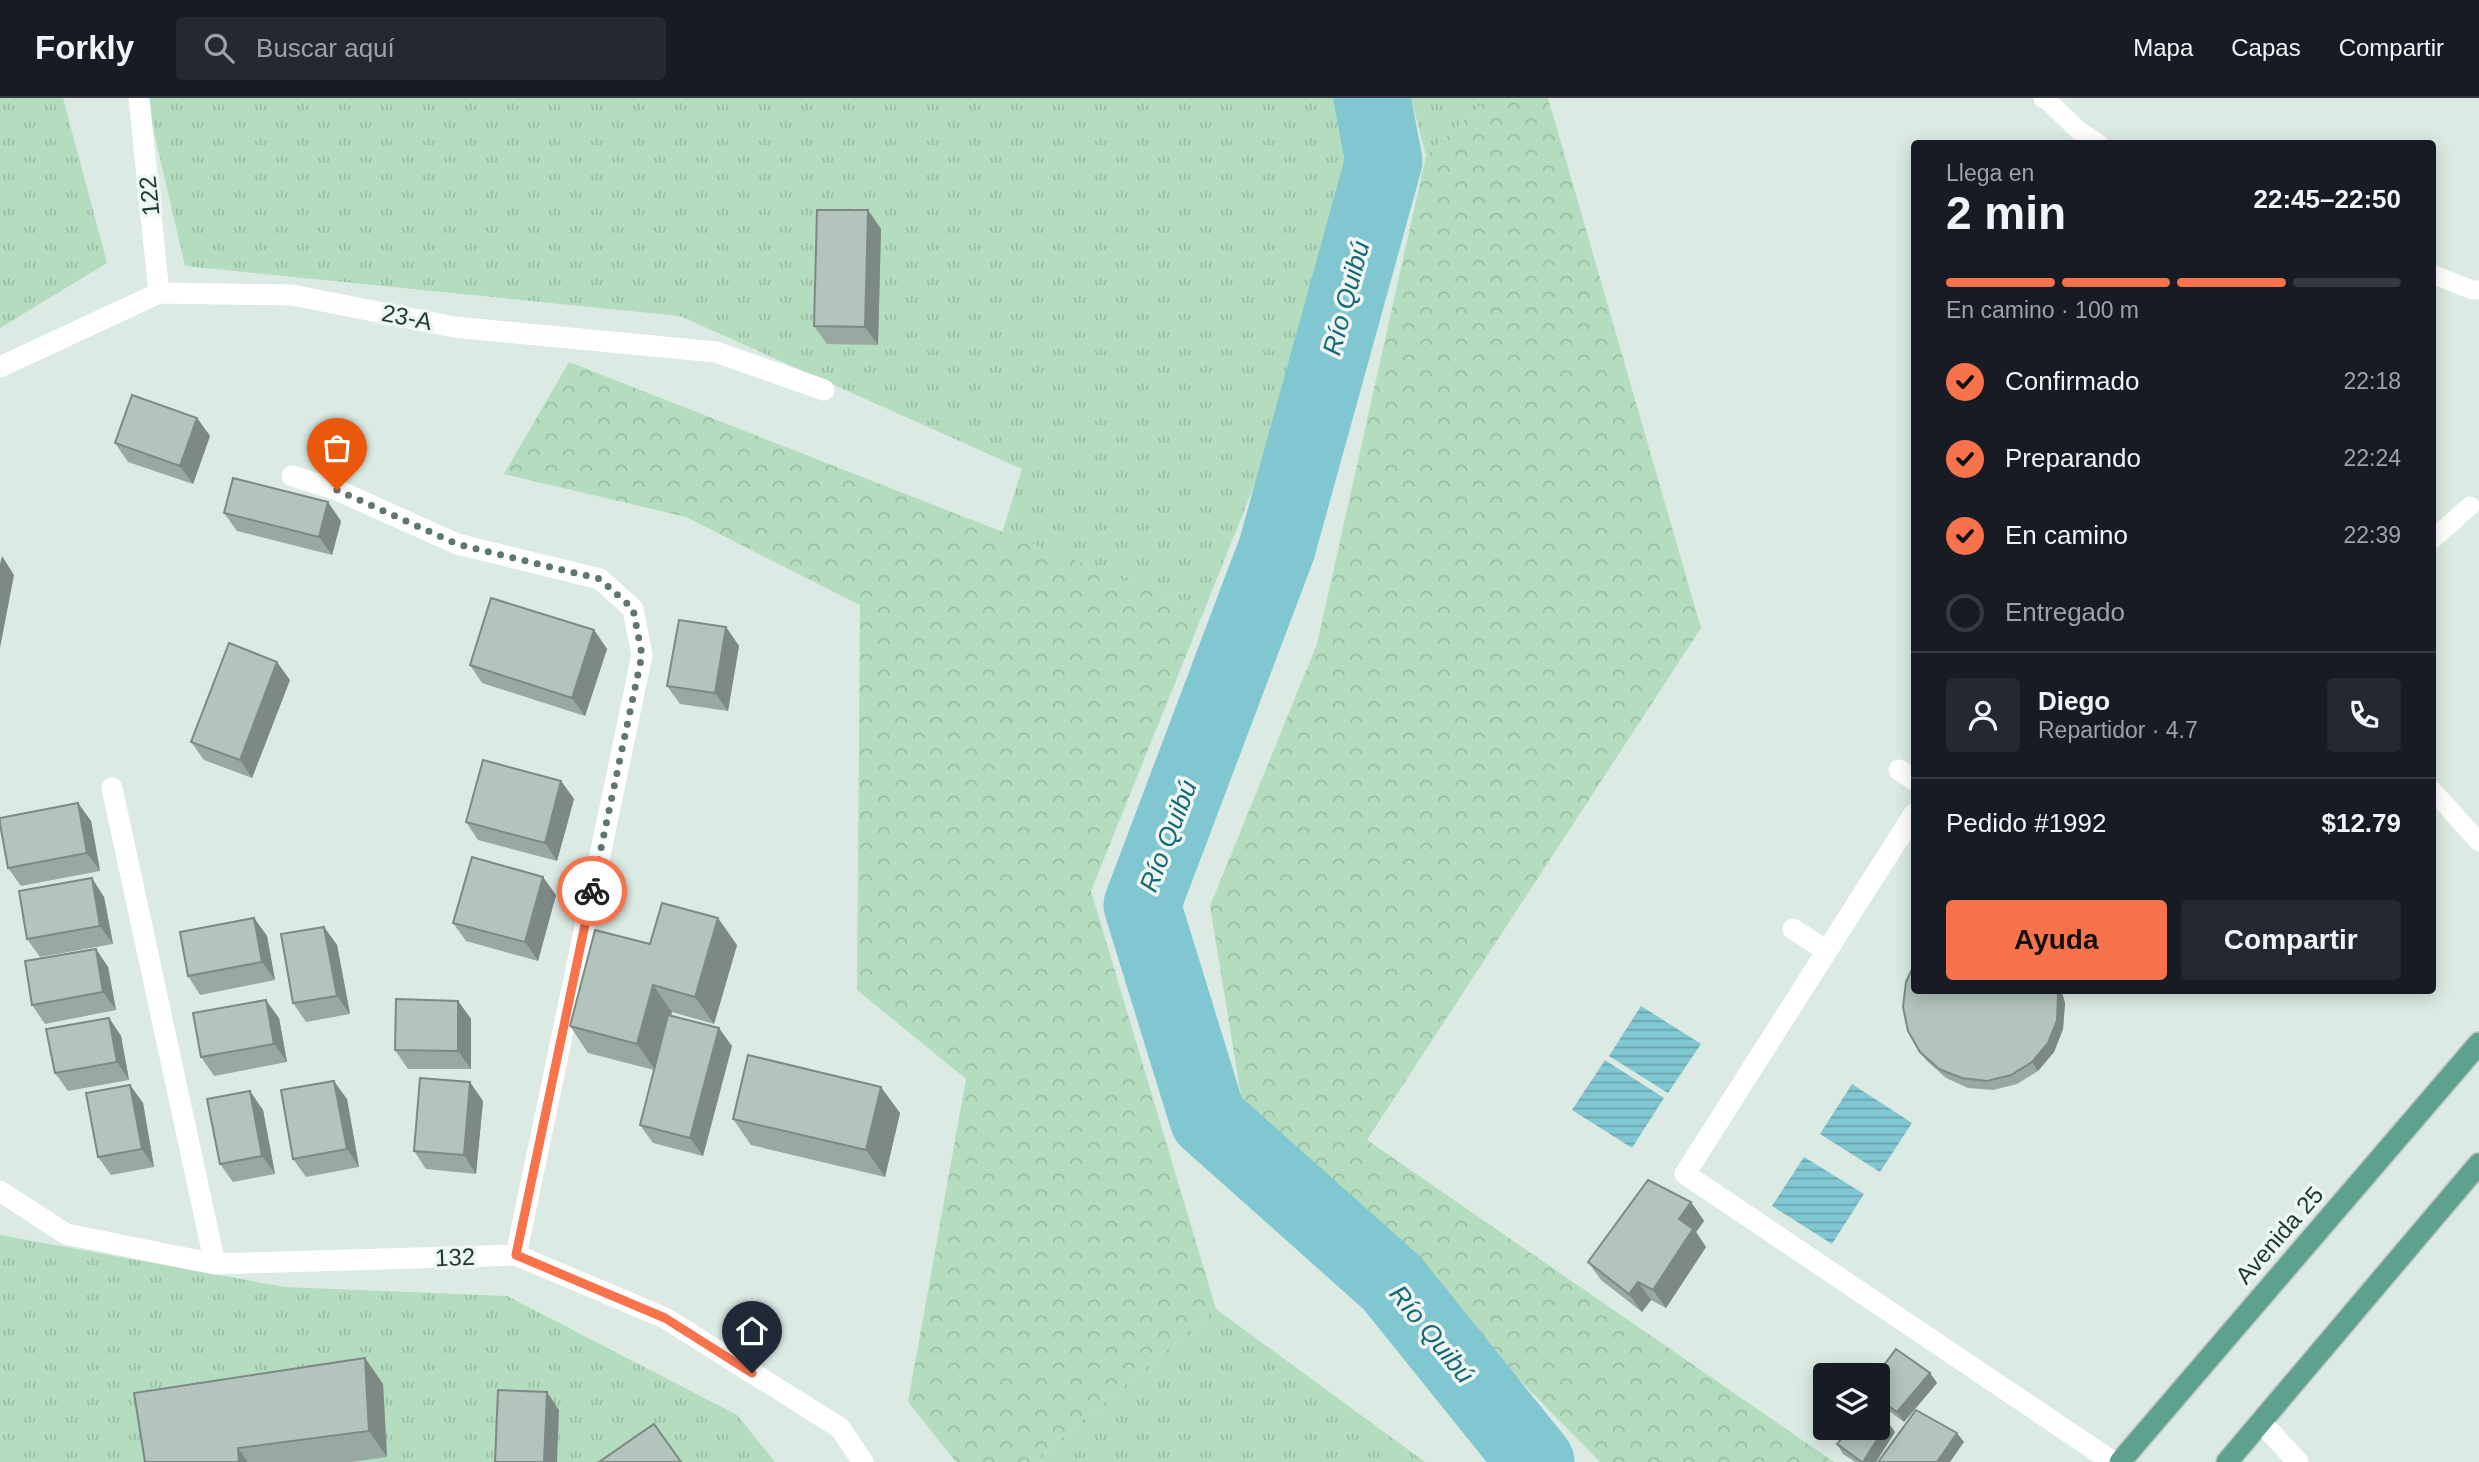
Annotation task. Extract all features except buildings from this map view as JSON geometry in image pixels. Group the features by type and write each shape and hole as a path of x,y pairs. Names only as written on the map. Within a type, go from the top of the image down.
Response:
{"main road":[{"name":"Avenida 25","path":"2120,1462 2479,1044"},
{"path":"2227,1462 2479,1164"}],"street":[{"name":"122","path":"139,98 159,293"},
{"name":"23-A","path":"0,367 159,293 292,295 454,327 716,352 824,390"},
{"path":"292,476 337,490 457,544 600,579 633,609 642,655 516,1255"},
{"path":"112,788 215,1264"},
{"path":"1911,819 1685,1174 2113,1462"},
{"path":"1793,929 1828,951"},
{"name":"132","path":"0,1191 66,1234 215,1264 516,1255 665,1318 840,1428 863,1462"},
{"path":"2261,1422 2298,1462"}],"lane":[{"path":"2046,98 2079,131 2093,140"},
{"path":"2436,276 2472,290 2479,290"},
{"path":"2436,536 2470,506"},
{"path":"2436,794 2479,842"}],"green space":[{"path":"0,98 63,98 107,263 0,328"},
{"path":"146,98 1372,98 1384,161 1204,611 1002,533 1022,469 680,316 185,266"},
{"path":"1411,98 1488,98 1426,156"},
{"path":"1488,98 1548,98 1701,628 1367,1140 1834,1462 1600,1462 1241,1096 1210,906 1317,644 1426,156"},
{"path":"569,362 1204,611 1091,891 1216,1309 1033,1462 956,1462 908,1402 966,1079 857,990 860,605 686,517 504,474"},
{"path":"0,1235 284,1287 507,1296 737,1415 775,1462 0,1462"},
{"path":"1216,1309 1425,1462 1033,1462"}],"water":[{"path":"1641,1006 1701,1044 1668,1093 1609,1056"},
{"path":"1605,1060 1664,1098 1632,1148 1572,1110"},
{"path":"1852,1084 1912,1123 1880,1172 1820,1134"},
{"path":"1804,1157 1864,1194 1832,1244 1772,1206"}],"waterway":[{"name":"Río Quibú","path":"1372,98 1384,161 1277,548 1142,905 1208,1119 1392,1283 1536,1462"}],"way so far":[{"path":"337,490 457,544 600,579 633,609 642,655 592,891"}],"route":[{"path":"592,891 516,1255 665,1318 752,1373"}]}
